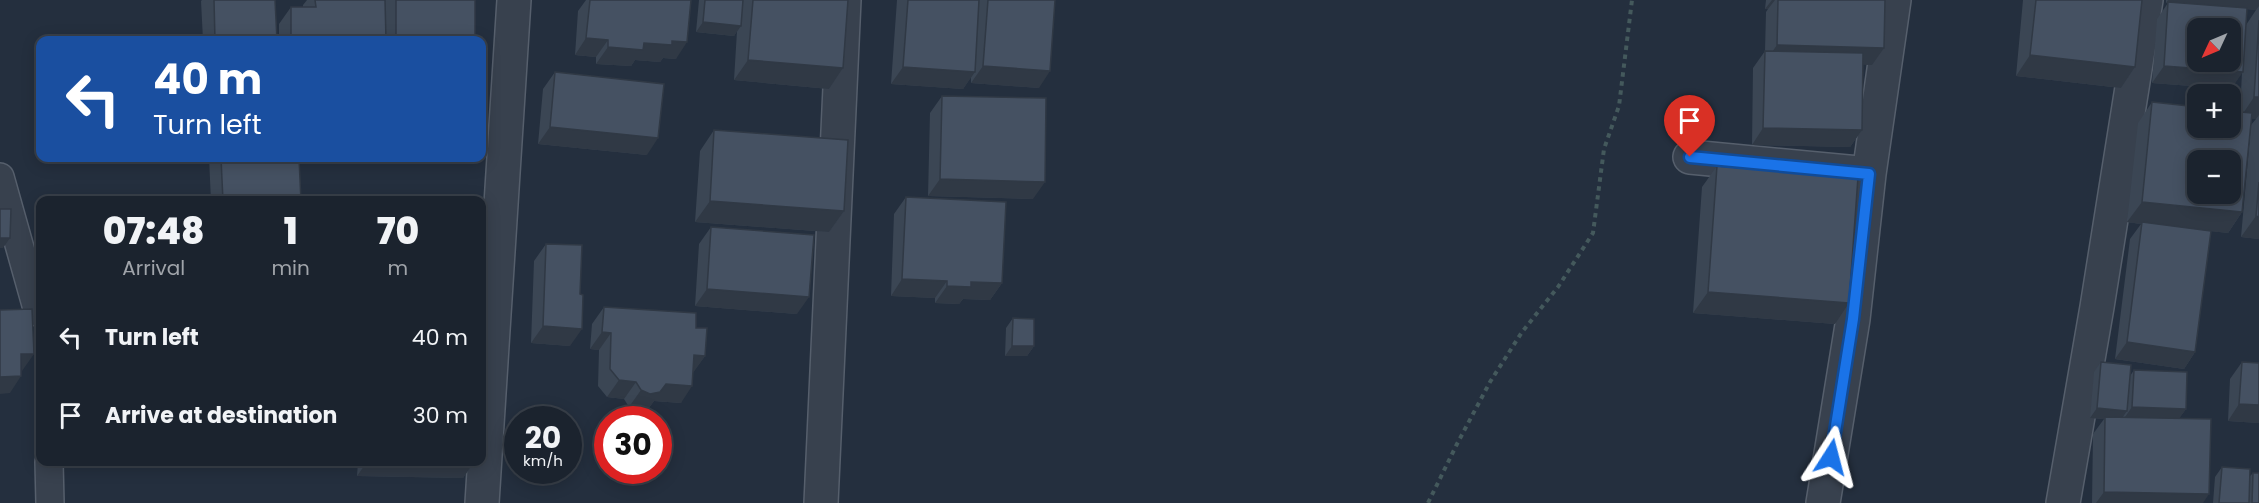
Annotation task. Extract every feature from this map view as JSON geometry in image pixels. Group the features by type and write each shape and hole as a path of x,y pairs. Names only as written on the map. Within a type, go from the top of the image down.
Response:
{"street":[{"path":"486,440 514,0"},
{"path":"822,503 844,0"},
{"path":"1823,503 1853,319 1869,174 1893,0"},
{"path":"2063,503 2146,0"},
{"path":"1690,157 1869,174"},
{"path":"482,503 484,466"}],"lane":[{"path":"0,177 36,306"},
{"path":"49,466 50,503"}],"path":[{"path":"1428,503 1456,444 1490,382 1522,332 1558,286 1593,233 1604,149 1619,106 1632,0"}],"building":[{"path":"214,0 275,0 277,36 215,36"},
{"path":"315,0 385,0 386,36 291,36 291,7 316,7"},
{"path":"396,0 475,0 475,36 396,36"},
{"path":"590,0 691,0 687,42 672,41 672,45 644,43 643,50 608,47 608,40 586,38"},
{"path":"705,0 743,0 741,26 703,22"},
{"path":"753,0 848,0 843,68 748,60"},
{"path":"908,0 979,0 975,72 903,67"},
{"path":"988,0 1055,0 1050,71 983,66"},
{"path":"1778,0 1885,0 1884,48 1777,45"},
{"path":"2036,0 2142,0 2135,67 2030,55"},
{"path":"2168,2 2247,8 2243,72 2241,72 2241,18 2187,18 2187,68 2164,66"},
{"path":"2259,20 2259,97 2254,97"},
{"path":"1765,51 1863,53 1862,130 1763,128"},
{"path":"555,72 664,84 658,138 550,127"},
{"path":"942,96 1046,98 1045,182 940,179"},
{"path":"2152,102 2187,106 2187,138 2241,138 2241,112 2252,113 2242,212 2142,202"},
{"path":"714,130 848,140 844,211 710,201"},
{"path":"221,162 299,162 301,196 223,196"},
{"path":"1717,166 1858,177 1849,303 1708,292"},
{"path":"2259,182 2259,217 2256,216"},
{"path":"906,197 1006,202 1002,283 971,282 971,287 947,286 947,281 902,279"},
{"path":"0,209 11,209 10,238 0,238"},
{"path":"2142,222 2211,231 2195,352 2127,342"},
{"path":"711,227 814,235 809,297 707,289"},
{"path":"546,244 582,245 580,294 583,295 582,329 543,326"},
{"path":"604,307 696,313 696,328 707,328 705,356 694,355 692,386 666,384 660,392 650,394 641,390 636,382 619,380 610,369 611,333 602,332"},
{"path":"32,309 34,354 21,354 21,376 0,377 0,310"},
{"path":"1013,318 1034,319 1034,346 1012,346"},
{"path":"2101,362 2131,365 2127,411 2097,408"},
{"path":"2242,362 2259,363 2259,405 2239,404"},
{"path":"2134,370 2187,372 2186,409 2132,407"},
{"path":"2105,417 2211,419 2209,494 2104,492"},
{"path":"2222,467 2250,469 2249,503 2219,503"},
{"path":"2253,473 2259,473 2259,503 2252,503"}],"route":[{"path":"1690,157 1869,174 1853,319 1831,457"}]}
